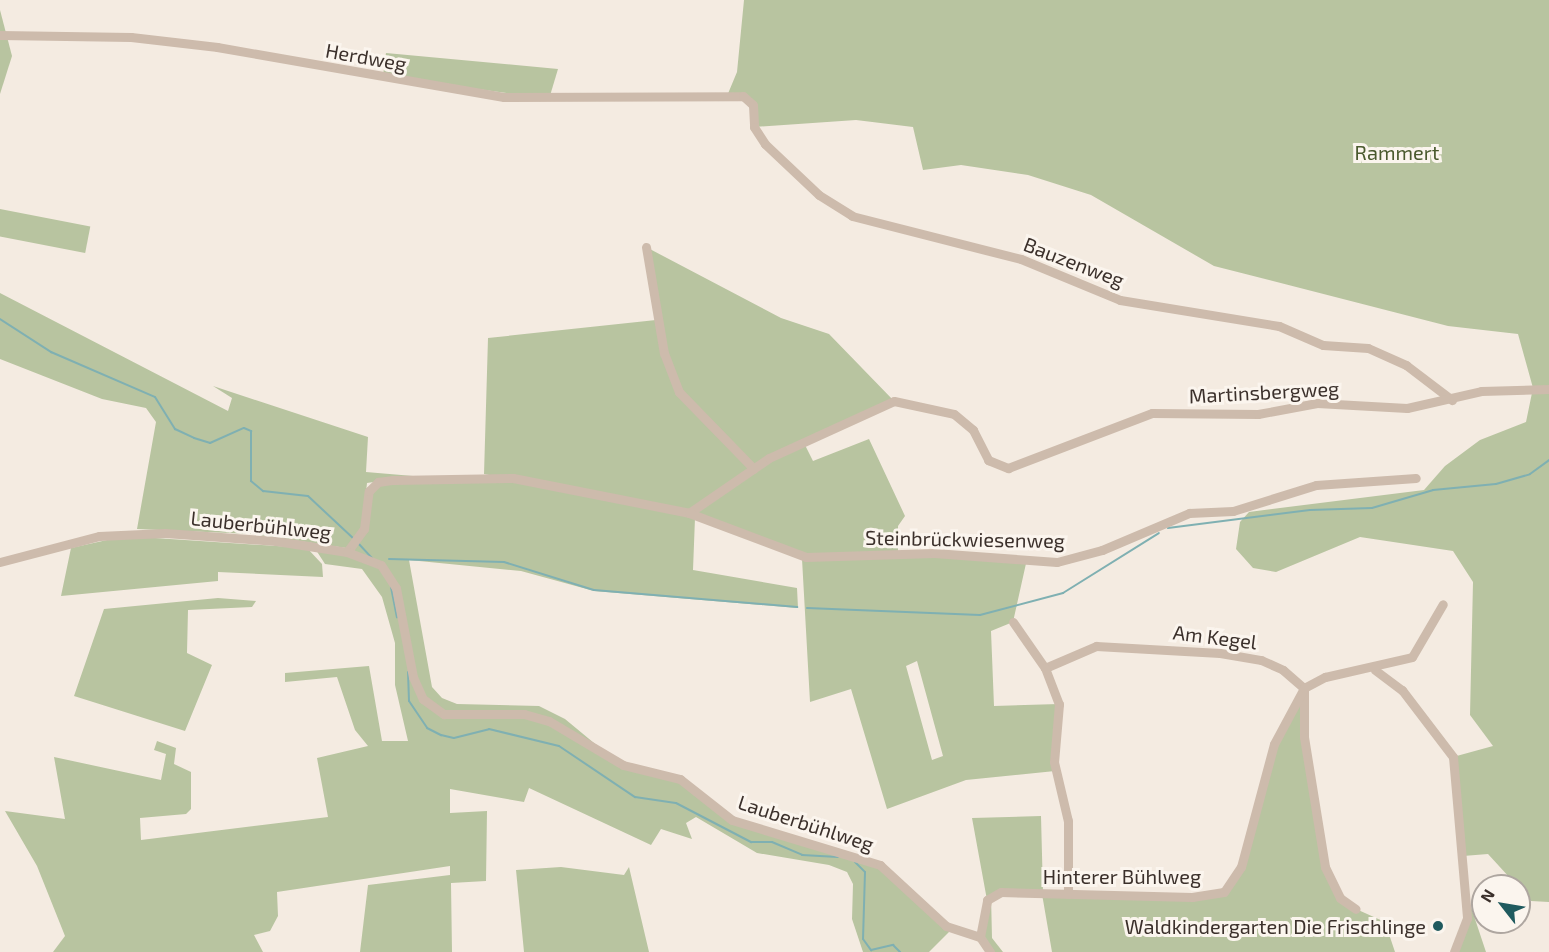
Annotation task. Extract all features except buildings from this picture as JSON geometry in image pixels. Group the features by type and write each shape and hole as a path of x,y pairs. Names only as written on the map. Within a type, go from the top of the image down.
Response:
{"street":[{"name":"Herdweg","path":"0,35 131,37 217,47 504,97 727,96"},
{"name":"Bauzenweg","path":"727,96 750,99 754,128 765,144 819,195 852,216 1021,259 1120,300 1279,326 1323,345 1375,350 1452,400"},
{"path":"646,247 664,353 680,392 754,469"},
{"name":"Martinsbergweg","path":"689,513 754,469 803,440 894,401 954,414 973,430 988,460 1008,468 1152,413 1258,414 1317,403 1388,409 1452,400 1481,391 1549,389"},
{"name":"Steinbrückwiesenweg","path":"350,549 362,536 369,491 378,482 393,480 513,478 689,513 806,557 934,554 1057,562 1102,550 1189,513 1233,511 1316,485 1416,478"},
{"name":"Lauberbühlweg","path":"0,562 116,533 276,541 350,549 365,559 381,565 396,588 413,677 423,699 444,714 524,714 549,721 623,765 680,779 732,820 880,865 946,926 980,938"},
{"path":"1356,909 1340,898 1325,867 1305,736 1304,688 1325,677 1376,670 1412,657 1443,604"},
{"path":"1013,622 1046,668 1059,704 1054,762 1068,821 1068,894"},
{"name":"Am Kegel","path":"1046,668 1096,646 1184,650 1261,660 1304,688"},
{"path":"1376,670 1398,685 1453,758 1467,918 1454,952"},
{"name":"Hinterer Bühlweg","path":"980,938 991,894 1192,897 1224,892 1234,884 1274,744 1304,688"},
{"path":"980,938 990,952"}],"green space":[{"name":"Rammert","path":"744,0 1549,0 1549,902 1531,901 1531,874 1506,874 1488,854 1463,856 1453,757 1493,746 1470,715 1473,582 1453,551 1360,537 1276,572 1253,568 1236,549 1240,522 1249,512 1424,490 1445,466 1480,440 1526,422 1533,388 1518,334 1448,326 1214,266 1091,195 1028,175 961,165 923,170 913,127 856,120 754,127 750,99 727,96 737,72"},
{"path":"0,10 12,56 0,94"},
{"path":"386,53 558,69 549,99 383,76"},
{"path":"0,209 90,227 85,253 0,237"},
{"path":"646,247 781,318 829,334 894,401 803,441 813,461 869,439 905,516 898,526 898,553 1027,559 1013,622 991,631 994,706 1059,704 1055,771 966,780 887,809 851,689 810,702 802,559 704,519 484,474 488,338 656,320","holes":["917,661 943,756 932,760 906,666"]},
{"path":"0,293 228,411 232,398 213,386 368,437 366,472 413,476 367,483 362,529 346,548 252,534 137,529 156,422 146,408 102,399 0,359"},
{"path":"513,480 695,518 693,570 797,588 798,608 594,591 521,571 409,560 432,687 442,698 457,704 539,706 565,719 623,767 679,780 716,811 878,867 950,931 929,952 863,952 852,919 853,884 847,872 829,865 757,853 696,817 686,823 692,839 661,829 651,845 529,788 524,802 450,789 450,813 487,811 486,881 451,883 452,952 360,952 368,885 450,875 450,866 277,892 278,916 270,931 254,935 263,952 53,952 65,936 37,866 5,811 65,819 54,757 161,780 166,754 154,750 157,741 176,748 174,764 191,772 191,809 186,814 140,818 141,840 328,817 317,758 368,746 355,730 337,677 285,682 285,673 369,666 382,741 408,741 395,685 395,643 382,597 362,569 325,564 316,550 354,551 370,496 379,484"},
{"path":"125,536 307,548 322,564 323,577 218,572 218,581 61,596 71,548"},
{"path":"218,598 256,601 252,607 188,610 187,653 212,665 185,731 74,696 104,609"},
{"path":"1304,688 1304,737 1332,887 1356,909 1385,922 1395,952 1052,952 1042,894 991,895 992,938 1003,952 990,952 982,942 987,900 972,818 1041,816 1043,893 1208,895 1234,883 1265,772"},
{"path":"561,867 624,875 629,867 649,952 524,952 516,870"},
{"path":"1466,892 1471,907 1471,934 1480,934 1486,952 1454,952 1461,940"}],"waterway":[{"path":"0,319 51,352 155,397 175,429 194,438 210,443 244,428 251,431 251,481 263,491 308,496 354,539"},
{"path":"1168,528 1310,510 1372,508 1433,490 1496,484 1530,474 1549,460"},
{"path":"807,608 980,615 1063,593 1159,533"},
{"path":"358,543 373,559"},
{"path":"389,559 504,562 594,590 797,607"},
{"path":"391,587 397,617"},
{"path":"408,672 409,701 427,728 441,735 454,738 489,729 559,746 635,797 676,803 751,842 772,842 802,855 838,857"},
{"path":"855,862 865,872 863,939 871,950 893,945 900,952"}],"place":[{"name":"Waldkindergarten Die Frischlinge","path":"1438,926"}]}
